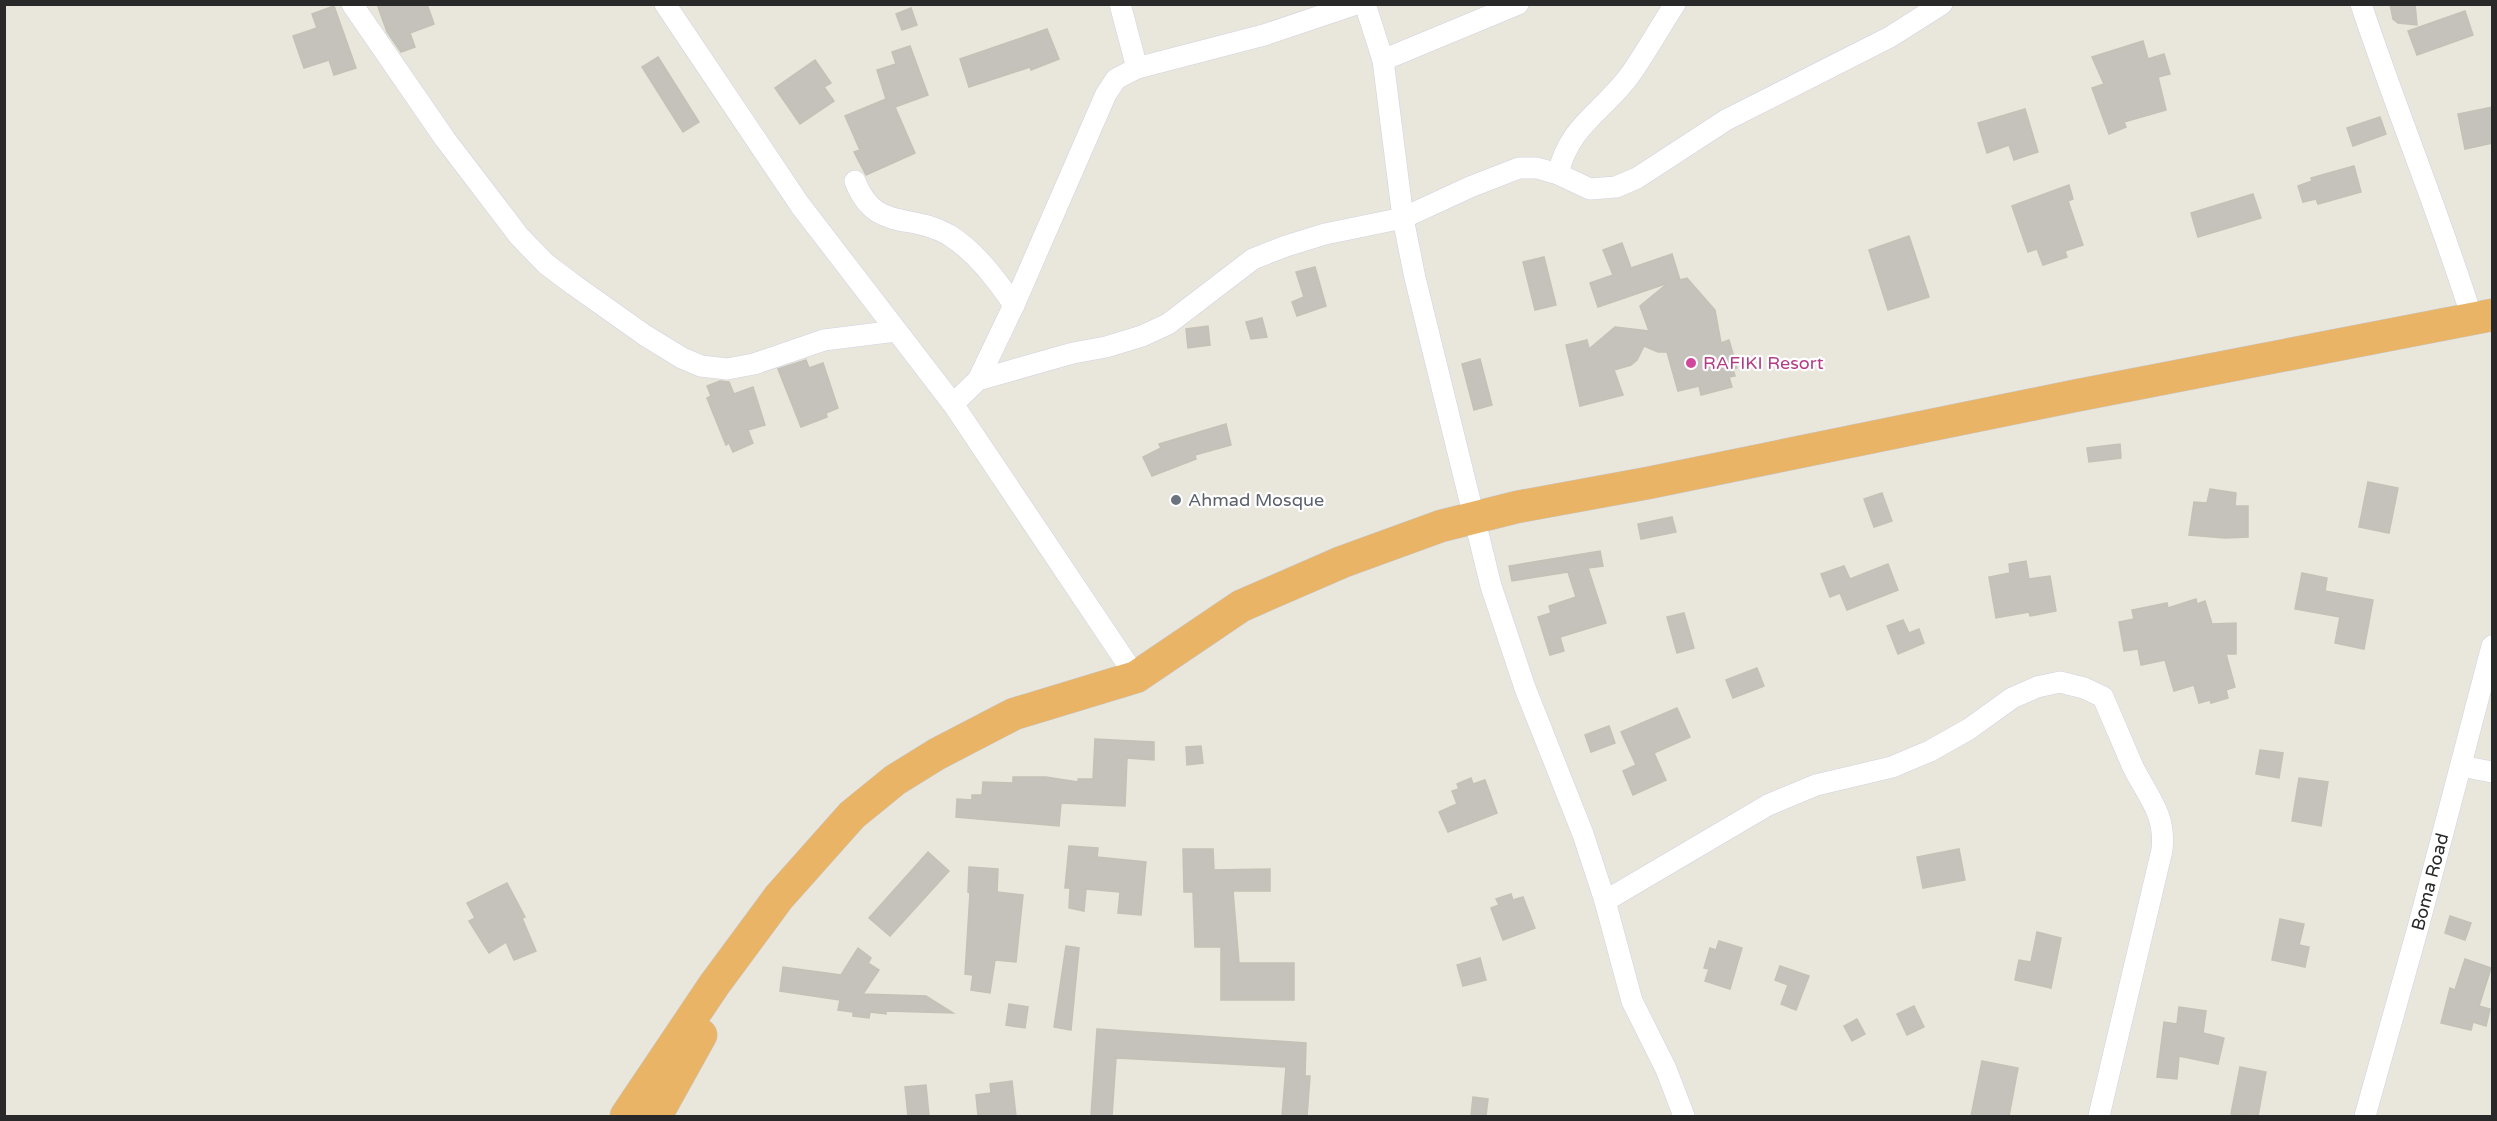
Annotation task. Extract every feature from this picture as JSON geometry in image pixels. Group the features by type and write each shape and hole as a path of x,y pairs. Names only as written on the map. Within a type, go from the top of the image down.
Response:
{"highway":[{"path":"626,1116 714,985 779,897 852,815 894,780 937,754 1014,714 1136,677 1241,606 1385,546 1474,517 2051,400 2482,316"},
{"path":"656,1116 702,1033 714,985"}],"street":[{"path":"352,4 444,140 519,236 546,264 574,285 646,336 682,358 701,366 727,369 754,364 824,340 896,331"},
{"path":"666,4 801,205 953,405 1136,677"},
{"path":"1120,4 1137,68"},
{"path":"953,405 978,380 1014,305 1106,94 1116,79 1137,68 1254,39 1356,4"},
{"path":"1365,4 1383,60 1398,160 1403,218 1420,299 1491,585 1525,688 1583,834 1605,901 1632,1001 1666,1069 1684,1116"},
{"path":"1383,60 1518,4"},
{"path":"1558,174 1562,154 1570,141 1630,75 1675,4"},
{"path":"978,380 1142,336 1168,324 1253,260 1316,237 1403,218 1470,187 1520,168 1537,168 1558,174 1590,189 1616,187 1637,178 1726,120 1890,37 1942,4"},
{"path":"2361,4 2451,251 2482,316"},
{"path":"855,181 860,196 873,211 935,229 956,240 983,265 1014,305"},
{"name":"Boma Road","path":"2366,1116 2493,646"},
{"path":"1605,901 1768,805 1816,785 1892,767 1930,751 1969,729 2012,698 2037,687 2060,682 2084,687 2103,697 2134,769 2152,798 2164,834 2099,1116"},
{"path":"2461,766 2493,772"}],"building":[{"path":"377,4 427,4 434,24 410,33 415,47 401,52 387,32"},
{"path":"2390,4 2415,4 2417,25 2398,23 2393,19"},
{"path":"334,6 356,68 334,75 329,60 304,68 293,36 317,28 312,14"},
{"path":"911,8 917,25 902,30 896,14"},
{"path":"2465,11 2473,35 2417,55 2408,31"},
{"path":"1047,29 1059,59 1031,70 1030,67 969,87 960,59"},
{"path":"2143,41 2148,59 2164,54 2170,74 2158,77 2166,110 2124,122 2126,127 2109,134 2092,88 2104,84 2092,57"},
{"path":"910,46 928,95 895,107 915,153 866,175 854,152 860,150 845,116 886,99 877,70 896,64 892,52"},
{"path":"658,57 699,122 683,132 642,67"},
{"path":"815,60 831,83 824,87 834,101 800,124 775,88"},
{"path":"2493,107 2493,143 2465,149 2458,114"},
{"path":"2025,109 2038,152 2014,160 2009,145 1987,153 1978,123"},
{"path":"2380,117 2386,134 2353,146 2347,128"},
{"path":"2354,166 2361,192 2318,204 2316,199 2303,202 2298,186 2312,181 2311,178"},
{"path":"2069,185 2073,199 2068,201 2083,245 2065,251 2067,257 2043,265 2037,249 2028,252 2012,206"},
{"path":"2253,194 2261,218 2198,237 2191,213"},
{"path":"1909,236 1929,297 1888,310 1869,250"},
{"path":"1622,243 1631,268 1672,254 1680,280 1687,278 1715,310 1721,343 1729,340 1737,368 1733,369 1735,376 1729,377 1732,387 1701,395 1699,386 1678,391 1667,352 1658,352 1644,346 1637,360 1631,365 1614,370 1623,395 1580,406 1566,345 1587,340 1589,349 1615,327 1649,331 1640,306 1668,283 1598,307 1590,283 1613,275 1603,250"},
{"path":"1544,257 1556,305 1535,310 1523,262"},
{"path":"1315,267 1326,306 1297,316 1292,302 1304,297 1296,272"},
{"path":"1262,318 1267,337 1251,339 1246,322"},
{"path":"1208,326 1210,345 1188,348 1186,329"},
{"path":"1480,359 1492,405 1474,410 1462,364"},
{"path":"806,360 809,368 823,363 838,408 826,413 827,417 801,427 778,369"},
{"path":"720,381 729,382 734,394 753,387 765,425 748,430 753,443 733,452 729,443 726,445 707,398 711,396 707,386"},
{"path":"1226,424 1231,445 1195,455 1196,459 1152,476 1143,457 1161,448 1159,444"},
{"path":"2120,444 2121,458 2089,462 2087,448"},
{"path":"2368,482 2398,488 2389,533 2359,527"},
{"path":"2210,489 2236,493 2235,506 2248,506 2248,537 2189,535 2194,502 2207,503"},
{"path":"1882,493 1892,521 1874,527 1864,499"},
{"path":"1672,517 1676,532 1641,539 1638,524"},
{"path":"1600,551 1603,566 1588,568 1606,623 1560,637 1564,651 1550,655 1538,617 1551,613 1549,606 1576,597 1568,572 1512,581 1509,566"},
{"path":"2026,561 2029,579 2050,576 2056,611 2030,616 2029,612 1996,618 1989,577 2010,573 2009,564"},
{"path":"1888,564 1898,590 1847,610 1840,593 1830,597 1821,574 1844,566 1850,579"},
{"path":"2302,573 2327,578 2325,591 2373,600 2364,649 2335,643 2340,617 2295,609"},
{"path":"2196,599 2197,604 2205,601 2212,624 2236,623 2236,654 2226,654 2235,687 2226,690 2228,698 2211,703 2210,700 2199,703 2194,685 2174,691 2165,660 2141,665 2138,649 2124,651 2119,622 2134,619 2132,610 2167,603 2168,608"},
{"path":"1684,613 1694,648 1677,653 1667,617"},
{"path":"1903,620 1909,633 1919,629 1924,643 1898,654 1887,626"},
{"path":"1757,668 1764,686 1733,698 1726,680"},
{"path":"1677,708 1690,737 1654,753 1666,780 1633,795 1623,771 1636,765 1621,732"},
{"path":"1609,726 1615,743 1591,752 1585,735"},
{"path":"1095,739 1154,742 1154,760 1127,758 1125,806 1061,803 1059,826 956,817 957,799 972,800 972,795 982,795 983,782 1013,783 1013,777 1046,777 1078,782 1078,779 1093,779"},
{"path":"1201,746 1203,763 1187,765 1186,747"},
{"path":"2260,750 2283,753 2279,778 2256,774"},
{"path":"1471,778 1473,784 1485,780 1497,813 1448,832 1439,812 1457,804 1452,791 1459,789 1457,784"},
{"path":"2299,778 2328,782 2321,826 2292,821"},
{"path":"1069,846 1098,848 1097,857 1146,862 1141,915 1118,913 1120,892 1086,889 1084,911 1069,908 1070,888 1065,888"},
{"path":"1183,849 1213,849 1214,870 1270,869 1270,891 1233,891 1239,963 1294,963 1294,1000 1221,1000 1221,947 1195,947 1193,892 1184,892"},
{"path":"1959,849 1965,880 1923,888 1917,857"},
{"path":"928,852 949,871 890,936 869,918"},
{"path":"969,867 998,869 997,892 1023,895 1016,962 995,960 990,993 971,990 973,975 965,974 970,893 968,892"},
{"path":"507,883 525,917 522,918 536,951 514,960 506,942 489,953 469,921 475,918 467,903"},
{"path":"1511,894 1513,900 1523,897 1535,928 1503,940 1491,908 1499,905 1496,899"},
{"path":"2450,916 2471,923 2465,940 2445,933"},
{"path":"2280,919 2304,924 2299,945 2309,947 2305,967 2272,960"},
{"path":"2037,932 2061,938 2051,988 2015,980 2019,960 2031,962"},
{"path":"1719,941 1742,948 1730,989 1705,981 1709,969 1704,968 1710,948 1716,950"},
{"path":"1066,946 1079,948 1071,1030 1054,1027"},
{"path":"858,948 871,958 868,963 879,970 863,994 926,996 953,1013 886,1011 886,1014 870,1012 869,1018 853,1016 853,1012 838,1010 840,1000 780,991 783,967 841,975"},
{"path":"1480,958 1486,980 1463,986 1457,965"},
{"path":"2465,959 2491,968 2479,1006 2490,1009 2486,1026 2473,1022 2471,1030 2441,1023 2450,988 2455,990"},
{"path":"1780,966 1809,976 1796,1010 1781,1004 1788,985 1775,980"},
{"path":"1009,1004 1028,1007 1025,1028 1006,1025"},
{"path":"1914,1006 1924,1027 1907,1035 1897,1014"},
{"path":"2179,1007 2206,1011 2203,1033 2224,1038 2218,1064 2179,1056 2177,1079 2157,1077 2164,1022 2177,1024"},
{"path":"1857,1019 1865,1034 1852,1041 1844,1026"},
{"path":"1097,1029 1306,1043 1305,1076 1310,1076 1307,1116 1282,1116 1286,1067 1116,1058 1112,1116 1091,1116"},
{"path":"1982,1061 2018,1068 2009,1116 1971,1116"},
{"path":"2240,1067 2266,1072 2258,1116 2231,1114"},
{"path":"1012,1081 1016,1116 978,1116 976,1095 991,1093 990,1084"},
{"path":"926,1085 929,1116 908,1116 905,1087"},
{"path":"1473,1097 1488,1099 1486,1116 1471,1116"}],"place":[{"name":"RAFIKI Resort","path":"1691,363"},
{"name":"Ahmad Mosque","path":"1176,500"}]}
